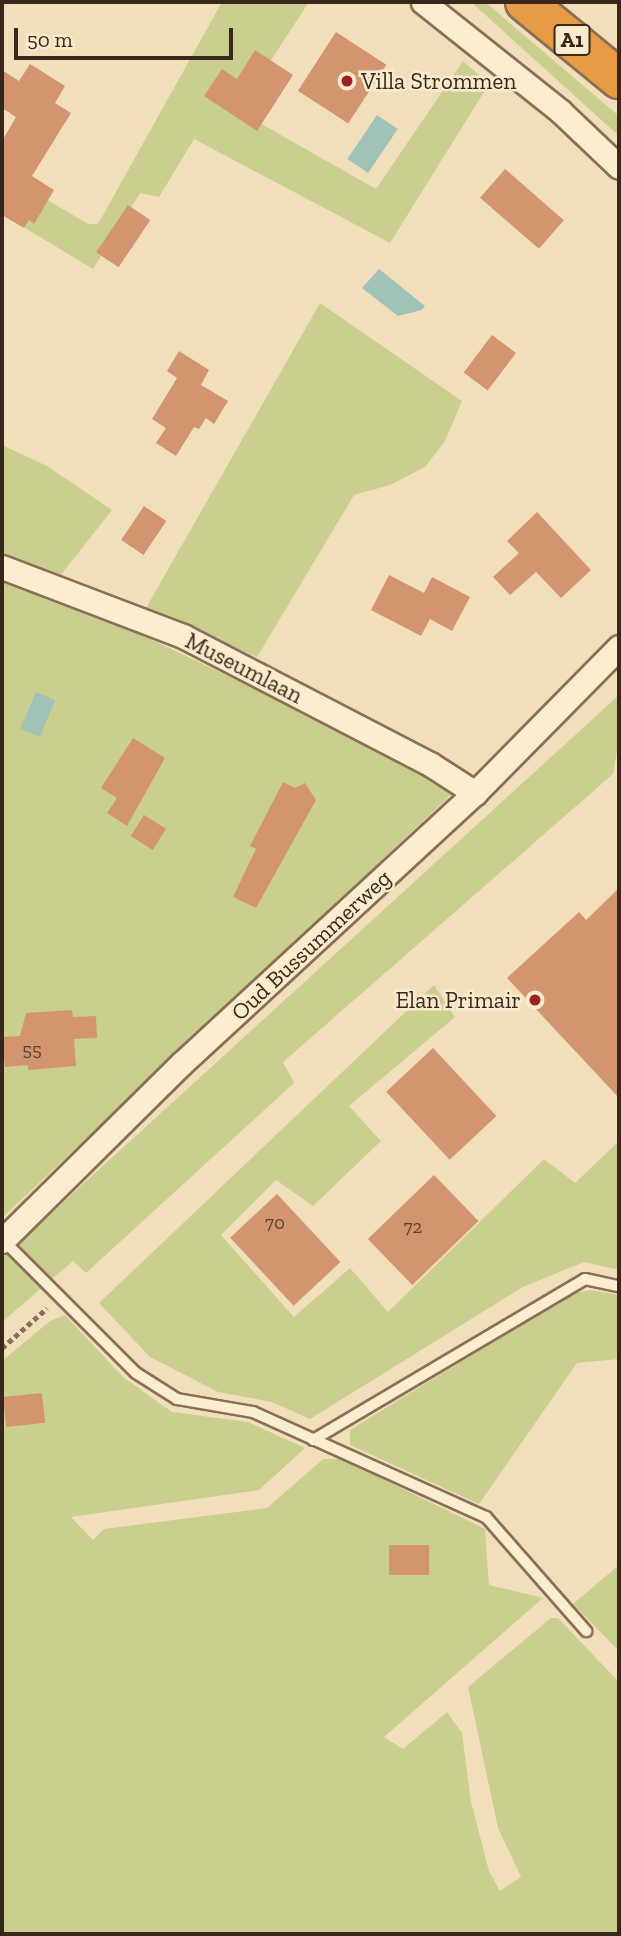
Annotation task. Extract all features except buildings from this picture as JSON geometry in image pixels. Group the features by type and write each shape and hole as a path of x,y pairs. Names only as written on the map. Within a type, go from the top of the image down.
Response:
{"highway":[{"name":"A1","path":"525,2 619,79"}],"street":[{"path":"423,2 559,111 619,167"},
{"name":"Museumlaan","path":"2,567 183,636 429,764 475,793"},
{"name":"Oud Bussummerweg","path":"2,1240 181,1064 475,793 619,647"}],"lane":[{"path":"2,1240 136,1373 177,1399 253,1412 486,1517 586,1631"},
{"path":"313,1440 464,1347 585,1279 619,1286"}],"path":[{"path":"2,1348 60,1295"}],"green space":[{"path":"222,2 309,2 243,103 244,114 376,189 463,61 489,84 390,243 194,139 159,197 140,193 93,269 2,214 2,173 88,224 98,224"},
{"path":"471,2 485,2 619,116 619,136"},
{"path":"320,303 462,401 445,441 425,467 390,485 354,495 257,657 146,608"},
{"path":"2,445 47,466 112,510 60,576 2,554"},
{"path":"2,581 125,627 407,761 457,789 2,1218"},
{"path":"619,695 619,739 613,774 283,1062 294,1083 86,1273 73,1261 2,1322 2,1258"},
{"path":"434,985 455,1017 349,1106 381,1141 313,1206 276,1180 221,1235 294,1317 350,1268 388,1312 544,1159 575,1183 619,1141 619,1270 584,1262 523,1287 310,1419 272,1402 218,1392 150,1357 99,1303"},
{"path":"590,1290 619,1295 619,1359 577,1363 479,1504 350,1445 350,1430 571,1294"},
{"path":"65,1315 123,1377 172,1412 248,1422 305,1448 259,1490 71,1517 93,1540 104,1529 267,1508 323,1459 342,1459 485,1529 489,1585 543,1598 384,1737 403,1749 447,1712 462,1733 471,1802 489,1871 500,1891 521,1877 498,1828 468,1687 551,1618 558,1618 619,1682 619,1934 2,1934 2,1361 50,1321"},
{"path":"619,1565 619,1651 573,1604"}],"water":[{"path":"377,115 398,129 368,173 347,159"},
{"path":"379,269 425,306 422,310 398,316 362,288"},
{"path":"36,692 55,700 40,737 20,729"}],"place":[{"name":"Villa Strommen","path":"347,81"},
{"name":"Elan Primair","path":"535,1000"}]}
